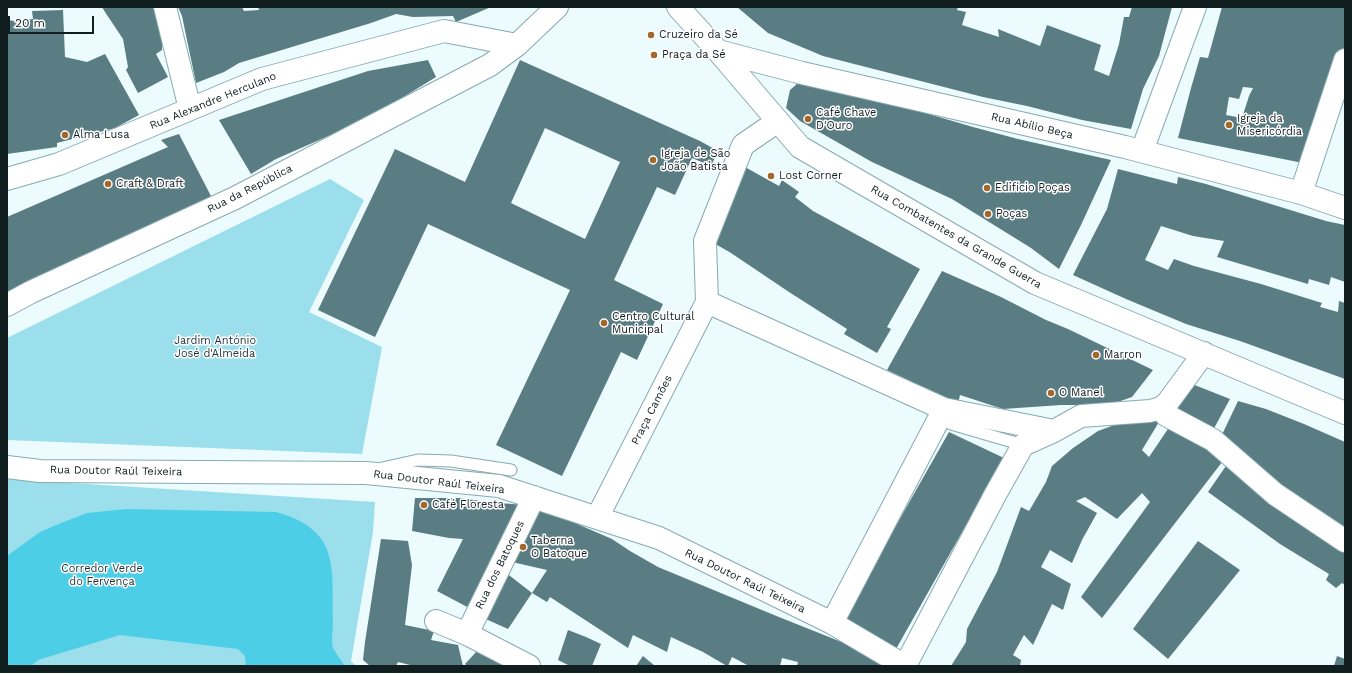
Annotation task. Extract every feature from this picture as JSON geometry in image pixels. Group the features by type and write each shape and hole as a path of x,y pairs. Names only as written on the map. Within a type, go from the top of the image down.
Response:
{"street":[{"path":"165,7 190,109"},
{"path":"517,45 557,7"},
{"path":"678,7 718,50"},
{"path":"1142,151 1195,7"},
{"name":"Rua Alexandre Herculano","path":"7,179 59,164 262,79 444,31 517,45"},
{"name":"Rua da República","path":"7,305 31,292 235,198 490,65 517,45"},
{"name":"Rua Combatentes da Grande Guerra","path":"718,50 800,147 1035,283 1345,413"},
{"name":"Rua Abílio Beça","path":"718,50 802,74 1142,151 1301,193 1345,208"},
{"path":"1301,193 1345,60"},
{"path":"778,121 743,145 705,241 707,302 947,417 1054,431"},
{"name":"Praça Camões","path":"597,518 707,302"},
{"path":"1023,445 1054,431 1081,416 1150,411 1160,408 1168,402 1204,353"},
{"path":"1160,408 1166,415 1213,440 1275,494 1345,541"},
{"path":"832,623 947,417"},
{"name":"Rua Doutor Raúl Teixeira","path":"7,467 40,471 366,473 499,486 659,538 832,623 905,666 1023,445"},
{"name":"Rua dos Batoques","path":"467,634 534,497"},
{"path":"436,621 467,634 529,666"}],"lane":[{"path":"947,417 1023,445"},
{"path":"356,474 418,460 451,461 511,470"}],"green space":[{"name":"Jardim António José d'Almeida","path":"330,179 364,200 309,312 382,347 362,454 7,440 7,338"},
{"name":"Corredor Verde do Fervença","path":"7,479 375,502 373,532 351,661 356,666 7,666"}],"shaded area":[{"name":"Corredor Verde do Fervença","path":"126,509 276,512 297,520 312,529 322,540 328,553 333,583 332,645 345,666 246,666 245,656 238,649 120,635 38,660 31,666 7,666 7,556 40,532 61,523 87,513"}],"building":[{"path":"102,7 160,7 162,21 162,50 156,54 168,77 138,93 126,70 128,67 123,39"},
{"path":"178,7 242,7 244,11 259,10 258,7 491,7 456,22 453,16 413,17 396,14 239,63 224,72 196,83 182,16"},
{"path":"737,7 958,7 957,10 966,12 962,25 999,37 998,29 1040,46 1047,25 1101,45 1094,70 1109,76 1119,44 1124,17 1129,17 1132,7 1172,7 1159,56 1143,89 1131,129 1082,120 983,97 823,56 768,33"},
{"path":"1222,7 1345,7 1345,44 1339,63 1309,131 1303,163 1178,138 1200,57 1208,58","holes":["1243,87 1253,88 1242,118 1226,115 1229,97 1239,99"]},
{"path":"63,10 65,57 87,62 105,54 139,115 115,128 57,143 57,147 7,154 7,20 15,21 33,19 32,11"},
{"path":"428,60 436,77 379,112 276,159 251,174 219,120 368,71"},
{"name":"Centro Cultural Municipal","path":"520,60 700,141 718,151 711,166 692,158 675,195 657,187 614,280 663,304 637,360 621,352 562,476 496,445 570,290 428,224 375,337 318,310 395,149 465,182","holes":["545,128 620,162 585,239 511,203"]},
{"path":"809,79 973,127 1018,139 1111,160 1059,269 1031,248 952,199 872,162 800,121 786,108 790,90 798,83"},
{"path":"179,134 213,200 7,298 7,217 168,147 161,140"},
{"path":"745,167 779,186 782,180 799,192 795,197 813,211 920,269 887,327 891,329 877,353 844,334 847,329 712,242"},
{"path":"1118,169 1177,184 1178,177 1206,184 1326,221 1345,225 1345,282 1331,277 1329,285 1309,279 1308,284 1217,257 1224,241 1193,236 1161,226 1145,260 1168,270 1174,259 1322,303 1320,307 1338,312 1339,301 1345,303 1345,379 1240,341 1186,324 1073,275 1107,209"},
{"path":"942,271 1001,297 1046,320 1153,370 1132,397 1109,405 1061,405 1003,409 960,395 958,404 887,370"},
{"path":"1187,382 1230,399 1212,432 1169,413"},
{"path":"1238,401 1266,409 1345,442 1345,538 1219,441"},
{"path":"1153,417 1159,422 1142,450 1149,457 1172,423 1226,457 1102,618 1081,597 1150,502 1142,493 1117,519 1085,497 1076,501 1097,513 1082,540 1072,563 1050,550 1041,567 1071,584 1063,610 1052,604 1033,645 1024,635 1013,655 1021,660 1020,666 951,666 966,642 967,629 997,572 1021,507 1029,511 1046,482 1052,466 1073,448 1098,431 1120,423"},
{"path":"949,432 1004,458 896,649 842,621"},
{"path":"1228,463 1345,545 1345,585 1342,583 1336,588 1326,580 1329,574 1280,544 1208,492"},
{"path":"415,498 459,498 524,505 471,609 437,591 463,539 412,531"},
{"path":"534,508 568,520 612,539 658,567 884,659 883,666 797,666 798,662 782,658 780,666 749,666 732,657 727,666 703,652 671,637 667,652 633,635 628,648 550,597 547,602 532,593 547,570 512,562"},
{"path":"381,539 408,541 412,565 405,625 434,631 431,640 458,645 463,666 414,666 398,662 396,666 370,666 363,660"},
{"path":"1198,541 1240,570 1168,659 1133,629"},
{"path":"505,572 532,593 508,629 479,616"},
{"path":"568,630 601,644 592,666 570,666 558,660"},
{"path":"477,651 515,666 467,666 465,664"},
{"path":"643,656 655,666 636,666"},
{"path":"1337,656 1345,659 1345,666 1334,666"}],"place":[{"name":"Cruzeiro da Sé","path":"651,35"},
{"name":"Praça da Sé","path":"654,55"},
{"name":"Café Chave D'Ouro","path":"808,119"},
{"name":"Igreja da Misericórdia","path":"1229,125"},
{"name":"Alma Lusa","path":"65,135"},
{"name":"Igreja de São João Batista","path":"653,160"},
{"name":"Lost Corner","path":"771,176"},
{"name":"Craft & Draft","path":"108,184"},
{"name":"Edifício Poças","path":"987,188"},
{"name":"Poças","path":"988,214"},
{"name":"Centro Cultural Municipal","path":"604,323"},
{"name":"Marron","path":"1096,355"},
{"name":"O Manel","path":"1051,393"},
{"name":"Café Floresta","path":"424,505"},
{"name":"Taberna O Batoque","path":"523,547"}]}
